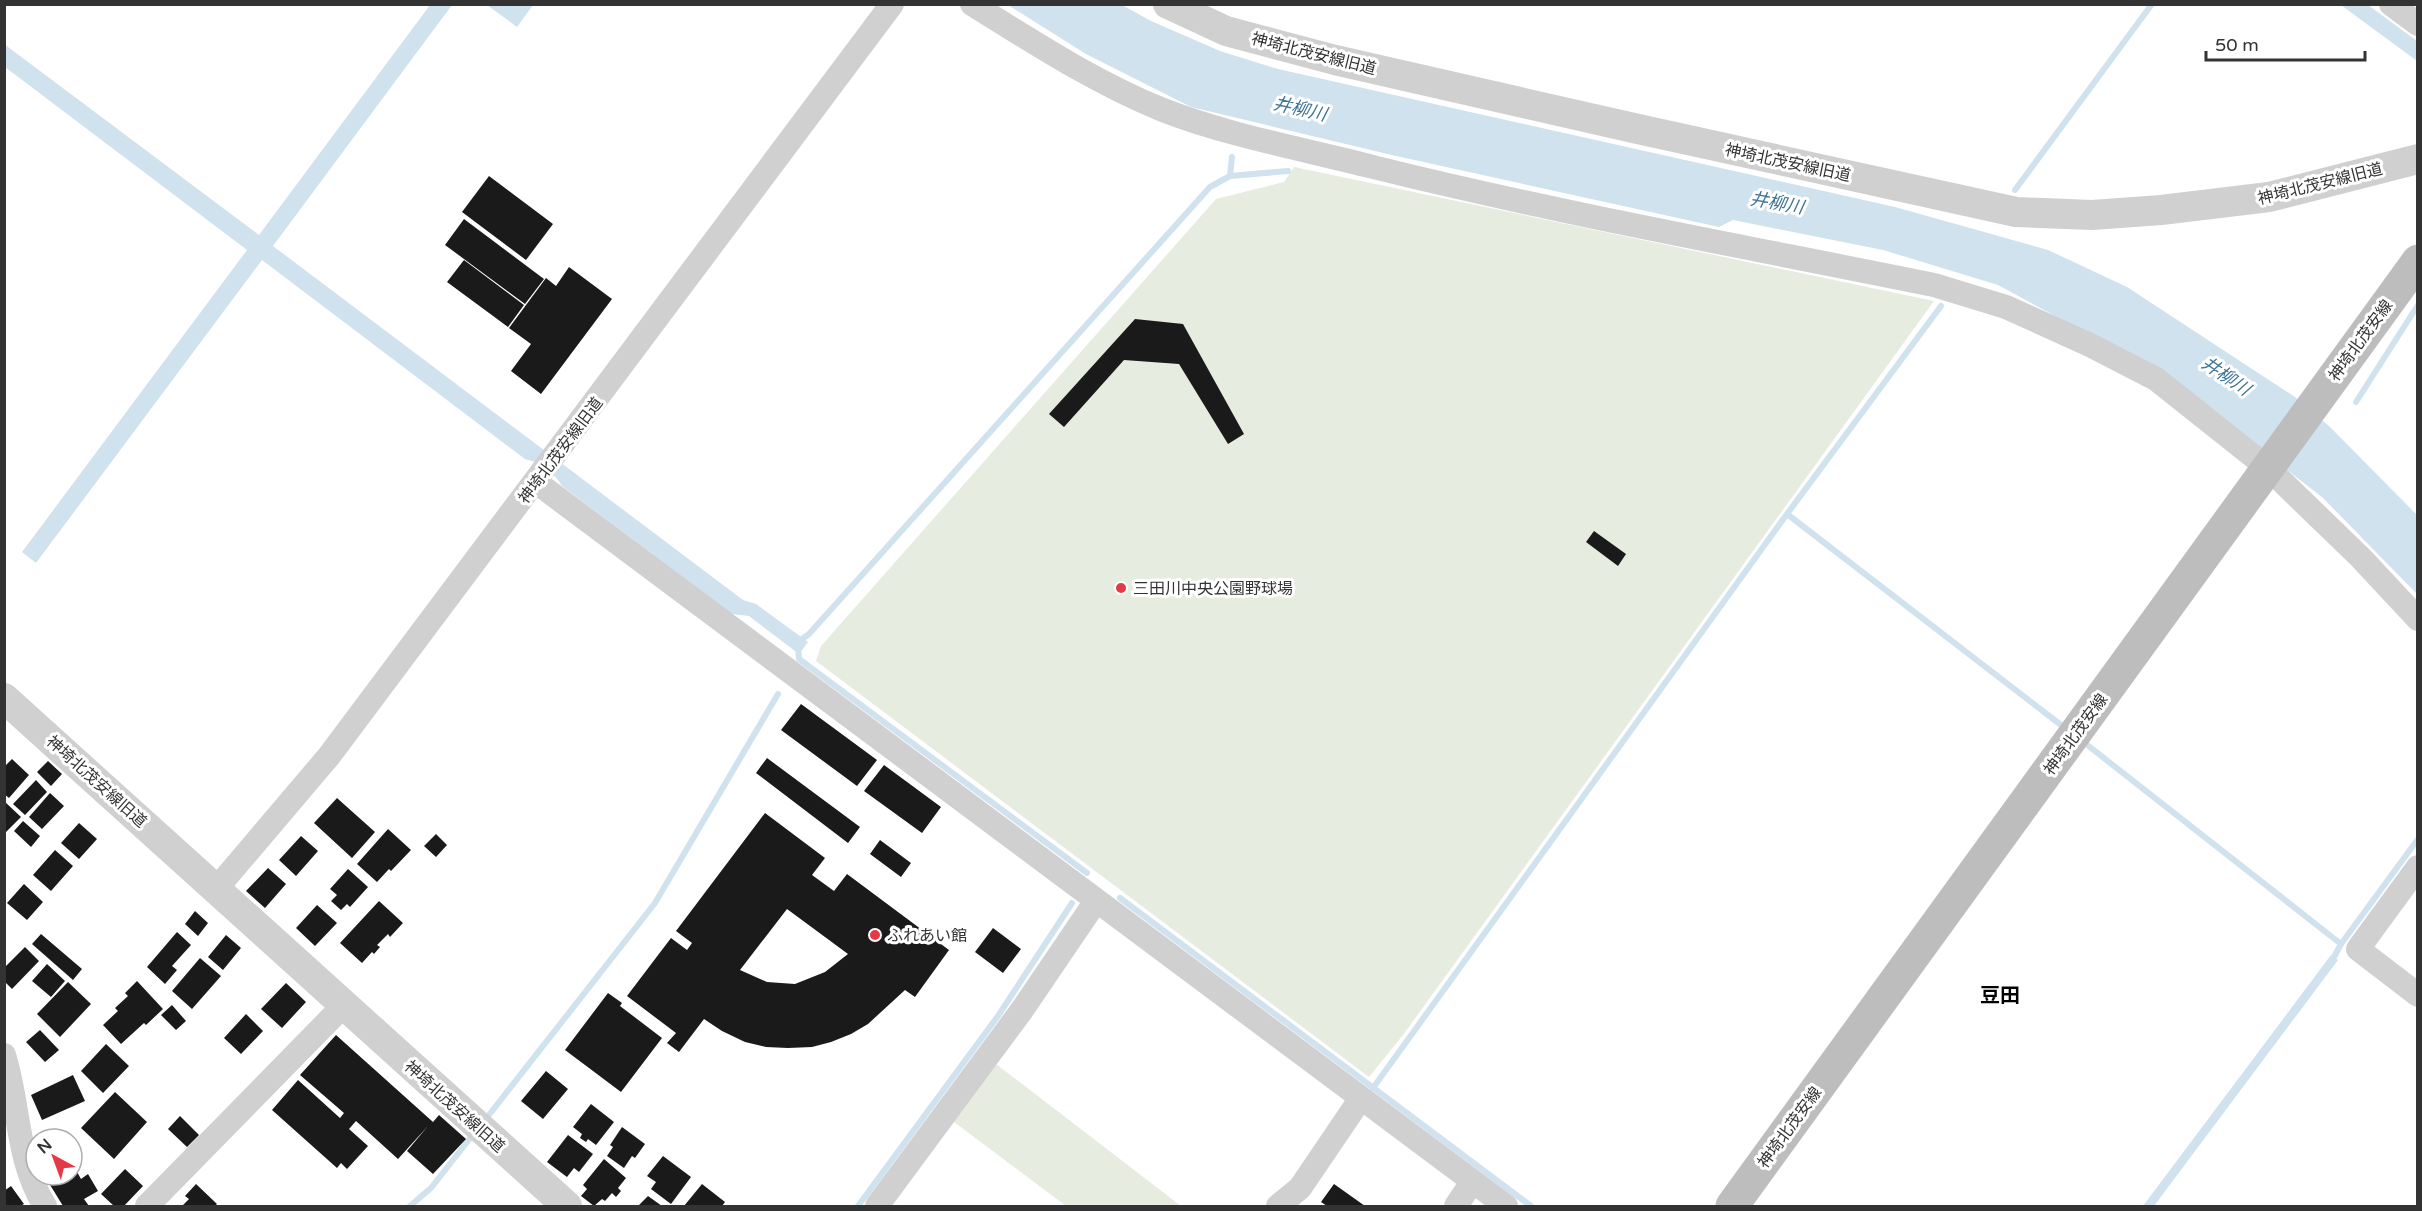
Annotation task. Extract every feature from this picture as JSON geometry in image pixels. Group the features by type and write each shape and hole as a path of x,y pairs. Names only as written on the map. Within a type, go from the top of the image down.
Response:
{"main road":[{"name":"神埼北茂安線","path":"1732,1206 2418,261"}],"street":[{"name":"神埼北茂安線旧道","path":"217,888 329,756 892,4"},
{"path":"972,4 1044,49 1120,90 1162,109 1220,129 1463,189 1934,285 2006,307 2090,345 2156,379 2268,468 2361,558 2418,619"},
{"name":"神埼北茂安線旧道","path":"1168,4 1226,31 1335,60 2016,212 2092,215 2161,210 2269,197 2418,159"},
{"path":"2391,4 2418,24"},
{"path":"545,470 1096,901 1506,1206"},
{"name":"神埼北茂安線旧道","path":"4,698 567,1206"},
{"path":"2418,867 2358,949 2418,995"},
{"path":"877,1206 1022,1010 1096,901"},
{"path":"147,1206 344,1005"},
{"path":"4,1055 12,1080 24,1160 36,1192 45,1206"},
{"path":"1278,1206 1300,1188 1361,1098"},
{"path":"1456,1206 1472,1182"}],"shaded area":[{"path":"1294,167 1934,301 1403,1035 1369,1077 816,661 821,646 1216,199 1284,182"},
{"path":"996,1064 1181,1206 1066,1206 954,1122"}],"water":[{"path":"430,5 452,5 273,246 743,600 756,604 808,642 799,654 749,616 732,614 562,486 546,468 525,459 262,260 36,563 22,552 247,250 5,67 4,44 259,235"},
{"path":"487,5 533,5 517,27"},
{"name":"井柳川","path":"1008,5 1122,5 1151,21 1220,51 1278,69 1895,207 2048,250 2127,287 2295,397 2330,427 2417,515 2417,594 2323,498 2171,379 1998,285 1883,250 1733,220 1719,227 1396,156 1191,107 1086,54"},
{"path":"2341,5 2368,5 2417,41 2417,61"},
{"path":"2331,955 2338,960 2154,1206 2143,1206"}],"building":[{"path":"489,176 553,224 526,260 462,212"},
{"path":"464,219 544,279 525,304 445,245"},
{"path":"464,260 524,305 508,327 447,282"},
{"path":"569,267 612,299 541,394 511,371 531,344 509,328 546,278 556,286"},
{"path":"1135,319 1183,324 1244,434 1228,444 1179,364 1124,360 1064,427 1049,414"},
{"path":"1594,531 1626,554 1618,566 1586,542"},
{"path":"801,704 877,760 857,786 781,730"},
{"path":"767,758 860,827 848,843 756,773"},
{"path":"12,759 29,775 9,798 4,794 4,767"},
{"path":"48,761 62,774 51,786 37,772"},
{"path":"884,765 941,807 922,833 864,791"},
{"path":"36,780 47,792 25,815 13,804"},
{"path":"50,793 64,806 42,829 29,817"},
{"path":"337,798 375,832 352,858 314,823"},
{"path":"4,801 21,817 4,834"},
{"name":"ふれあい館","path":"765,813 825,858 812,875 834,891 847,874 949,950 915,997 905,990 868,1024 831,1042 812,1047 766,1047 745,1042 704,1019 679,1052 667,1043 676,1033 627,996 671,938 687,950 692,943 676,931","holes":["787,909 848,954 825,972 795,984 767,982 740,970"]},
{"path":"23,821 40,836 31,847 14,831"},
{"path":"79,823 97,839 79,859 61,843"},
{"path":"388,829 411,850 377,882 357,864"},
{"path":"436,834 447,845 436,857 424,846"},
{"path":"301,836 318,851 296,876 279,860"},
{"path":"880,840 911,863 901,877 870,854"},
{"path":"55,850 73,866 51,891 33,875"},
{"path":"268,868 286,884 265,908 246,891"},
{"path":"348,869 368,887 350,907 347,904 341,910 331,901 337,895 330,889"},
{"path":"24,884 43,902 27,920 7,903"},
{"path":"379,901 403,923 390,937 388,934 377,945 380,947 374,954 372,952 362,963 340,943"},
{"path":"317,905 337,923 315,946 296,928"},
{"path":"195,911 208,923 198,936 185,924"},
{"path":"993,928 1021,949 1003,973 975,952"},
{"path":"177,932 191,945 172,966 177,970 165,984 147,967"},
{"path":"41,934 82,969 73,980 32,944"},
{"path":"226,935 241,948 223,970 208,957"},
{"path":"25,947 39,961 12,989 4,981 4,968"},
{"path":"200,958 221,976 192,1009 172,991"},
{"path":"47,964 65,981 51,997 32,981"},
{"path":"137,981 163,1009 121,1044 103,1025 118,1011 115,1008 128,996 125,993"},
{"path":"68,982 91,1004 60,1037 37,1014"},
{"path":"286,983 306,1002 282,1028 261,1009"},
{"path":"608,993 622,1003 620,1006 662,1038 621,1092 565,1050"},
{"path":"172,1005 186,1021 176,1030 161,1015"},
{"path":"246,1014 263,1031 241,1054 224,1038"},
{"path":"40,1030 59,1050 45,1062 26,1042"},
{"path":"336,1035 433,1122 439,1115 466,1139 433,1174 407,1151 428,1126 398,1159 356,1121 349,1129 368,1146 347,1169 341,1163 337,1168 272,1110 298,1080 340,1118 344,1113 300,1075"},
{"path":"106,1044 129,1066 103,1093 81,1071"},
{"path":"546,1071 568,1089 543,1119 521,1101"},
{"path":"73,1075 85,1101 42,1120 31,1095"},
{"path":"115,1092 147,1122 114,1159 82,1127"},
{"path":"591,1104 614,1122 596,1145 588,1139 586,1142 580,1138 582,1134 573,1127"},
{"path":"180,1116 199,1135 187,1147 168,1129"},
{"path":"622,1127 645,1144 635,1158 632,1156 624,1168 607,1156 613,1147 610,1145"},
{"path":"568,1135 593,1154 579,1172 574,1168 567,1177 547,1162"},
{"path":"663,1156 691,1177 671,1204 651,1189 656,1182 647,1176"},
{"path":"604,1159 626,1178 618,1188 621,1191 616,1197 612,1193 605,1201 602,1199 594,1206 581,1196 587,1189 583,1185"},
{"path":"125,1169 143,1186 124,1206 114,1206 101,1194"},
{"path":"88,1174 98,1191 84,1199 89,1206 63,1206 51,1187 84,1187 84,1177"},
{"path":"196,1184 217,1204 215,1206 182,1206 189,1199 185,1196"},
{"path":"702,1184 725,1202 722,1206 684,1206"},
{"path":"1334,1184 1365,1206 1327,1206 1321,1202"},
{"path":"11,1186 24,1204 4,1206 4,1191"},
{"path":"648,1196 662,1206 638,1206"}],"waterway":[{"path":"2015,190 2152,4"},
{"path":"798,642 809,634 1210,187 1230,176 1232,157"},
{"path":"1230,176 1288,171"},
{"path":"2356,402 2418,305"},
{"path":"1373,1088 1787,514 1941,306"},
{"path":"1787,514 2061,725"},
{"path":"798,646 799,659 1087,873"},
{"path":"485,1120 655,903 778,694"},
{"path":"2086,744 2341,944"},
{"path":"2334,957 2341,944 2418,839"},
{"path":"1120,898 1531,1206"},
{"path":"858,1206 998,1016 1072,903"},
{"path":"410,1206 431,1188 475,1132"}],"place":[{"name":"三田川中央公園野球場","path":"1121,588"},
{"name":"ふれあい館","path":"875,935"}],"district":[{"name":"豆田","path":"2000,995"}]}
